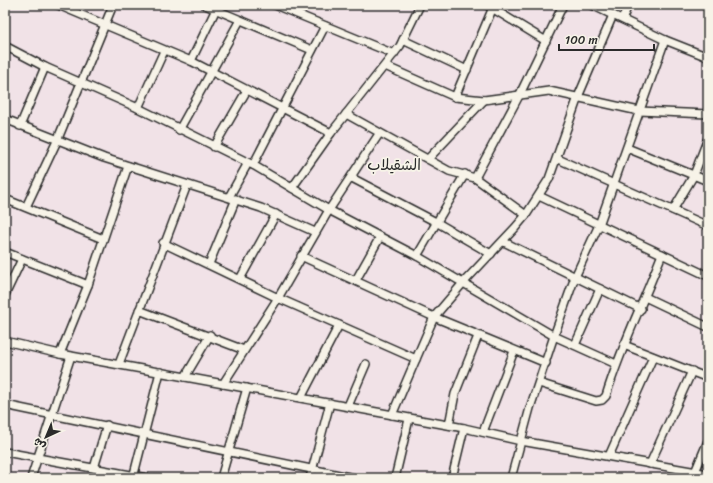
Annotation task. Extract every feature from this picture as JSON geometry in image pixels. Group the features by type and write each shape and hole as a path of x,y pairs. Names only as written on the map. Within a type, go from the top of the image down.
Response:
{"street":[{"path":"58,5 190,61 332,133"},
{"path":"26,207 57,141 113,5"},
{"path":"205,5 217,7 240,20 312,50"},
{"path":"275,5 394,54"},
{"path":"292,188 346,114 394,54 403,40 420,5"},
{"path":"475,178 520,94 563,5"},
{"path":"592,5 623,18 665,40 708,57"},
{"path":"623,18 628,5"},
{"path":"455,97 467,70 491,6 546,41"},
{"path":"190,61 217,7"},
{"path":"392,415 434,317 463,283 504,242 526,215 549,179 558,159 578,96 613,15"},
{"path":"179,130 240,20"},
{"path":"229,197 283,108 325,26"},
{"path":"403,40 467,70"},
{"path":"511,478 554,336 575,277 599,224 665,40"},
{"path":"5,46 138,108 179,130 250,164 329,210 416,256 554,336 616,364"},
{"path":"138,108 164,51"},
{"path":"20,126 46,66"},
{"path":"385,66 455,97 484,100 549,90 640,111 708,114"},
{"path":"214,147 248,90"},
{"path":"428,159 484,100"},
{"path":"346,114 379,134 455,174 465,174 475,178 526,215"},
{"path":"5,119 57,141 128,166 236,199 276,214 315,232"},
{"path":"223,384 278,298 315,232 352,178 379,134"},
{"path":"673,210 694,175 708,138"},
{"path":"627,148 708,181"},
{"path":"558,159 708,226"},
{"path":"60,354 88,285 128,166"},
{"path":"416,256 465,174"},
{"path":"352,178 436,222 491,254"},
{"path":"119,364 163,243 187,185"},
{"path":"539,196 708,276"},
{"path":"5,199 103,239"},
{"path":"209,264 236,199"},
{"path":"240,279 276,214"},
{"path":"356,280 380,237"},
{"path":"504,242 641,309"},
{"path":"163,243 278,298 416,359"},
{"path":"5,252 88,285"},
{"path":"539,383 596,401 602,400 606,396 616,364 641,309 662,254"},
{"path":"301,256 434,317 546,363"},
{"path":"5,296 22,259"},
{"path":"575,345 600,289"},
{"path":"645,297 708,327"},
{"path":"139,310 210,335 244,350"},
{"path":"301,398 339,325"},
{"path":"185,377 210,335"},
{"path":"450,425 455,394 478,336"},
{"path":"5,342 60,354 348,406 409,419 450,425 521,441 708,474"},
{"path":"624,345 708,378"},
{"path":"483,432 514,350"},
{"path":"31,478 53,415 71,356"},
{"path":"609,456 653,357"},
{"path":"348,406 366,364"},
{"path":"133,477 160,372"},
{"path":"650,464 692,372"},
{"path":"221,478 247,388"},
{"path":"310,478 330,403"},
{"path":"5,405 107,425 354,478"},
{"path":"395,478 409,419"},
{"path":"94,468 107,425"},
{"path":"452,478 464,428"},
{"path":"695,472 708,441"},
{"path":"5,452 94,468 133,477 147,478"}],"district":[{"name":"الشقيلاب","path":"394,165"}]}
